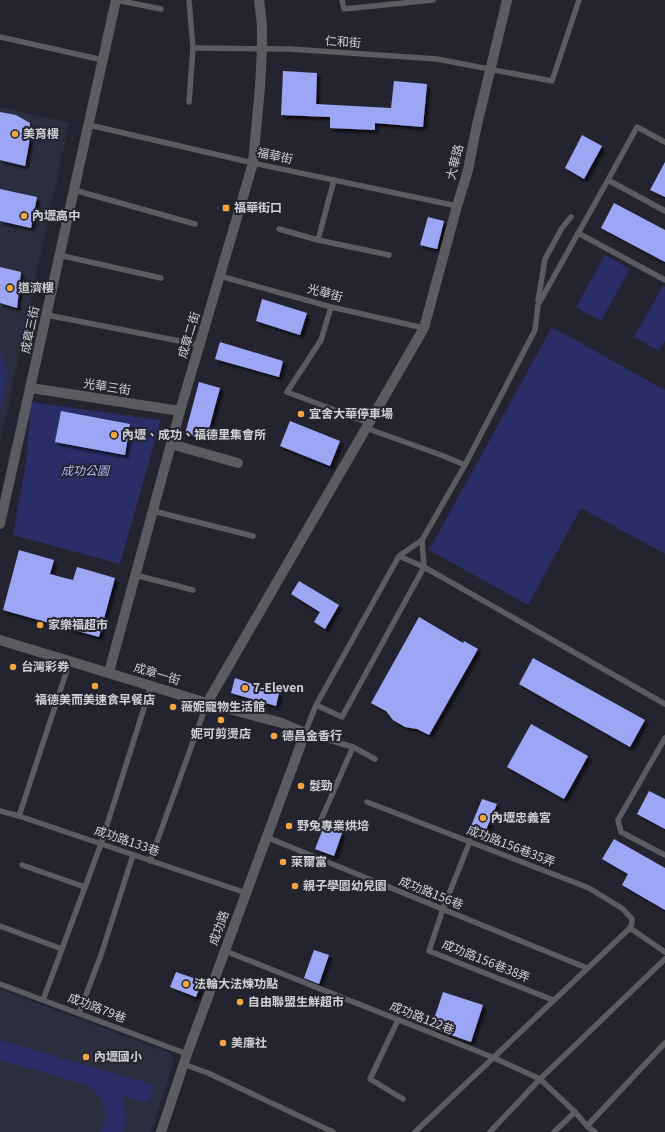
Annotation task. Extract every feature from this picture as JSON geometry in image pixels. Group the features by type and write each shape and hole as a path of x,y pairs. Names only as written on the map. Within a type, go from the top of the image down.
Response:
{"street":[{"name":"成章三街","path":"0,524 116,0"},
{"name":"成章二街","path":"109,672 180,411 253,163 262,49 262,25 259,0"},
{"name":"大華路","path":"207,703 424,328 468,170 476,129 507,0"},
{"name":"光華三街","path":"31,388 180,411"},
{"path":"171,444 238,463"},
{"name":"成章一街","path":"0,640 207,703 282,723 305,733"},
{"name":"成功路","path":"162,1132 183,1064 305,733"}],"lane":[{"path":"116,0 162,9"},
{"path":"189,0 193,48 189,102"},
{"path":"342,0 344,9 433,0"},
{"name":"仁和街","path":"193,48 290,49 437,59 552,82 579,0"},
{"path":"0,37 103,60"},
{"name":"福華街","path":"89,125 253,163 457,206"},
{"path":"538,305 637,127 665,142"},
{"path":"318,240 334,180"},
{"path":"608,180 665,211"},
{"path":"74,190 195,224"},
{"path":"375,759 353,747 305,733 316,705 399,556 422,540 465,465 535,330 546,259 562,228 571,217"},
{"path":"279,229 318,240 389,255"},
{"path":"578,233 665,280"},
{"path":"59,255 161,278"},
{"name":"光華街","path":"220,276 331,307 424,328"},
{"path":"331,307 321,340 287,392 465,465"},
{"path":"47,315 200,345"},
{"path":"153,511 253,536"},
{"path":"316,705 342,717 424,567 422,540"},
{"path":"399,556 424,567 665,704"},
{"path":"135,575 193,590"},
{"path":"19,816 70,661"},
{"path":"44,1000 101,844 151,686"},
{"path":"150,861 207,703"},
{"path":"665,738 618,820 621,832 665,855"},
{"path":"320,822 353,747"},
{"name":"成功路156巷35弄","path":"367,802 589,888 623,909 632,919 630,928"},
{"name":"成功路133巷","path":"0,811 19,816 246,894"},
{"name":"成功路156巷","path":"266,837 587,968"},
{"name":"成功路156巷38弄","path":"470,841 443,909 429,951 553,1000"},
{"path":"79,1013 101,955 133,855"},
{"path":"22,865 85,887"},
{"path":"0,926 62,949"},
{"path":"415,1132 492,1057 630,928 665,952"},
{"name":"成功路122巷","path":"225,951 492,1057 540,1079 575,1112 587,1126 595,1132"},
{"path":"490,1132 540,1079 665,959"},
{"name":"成功路79巷","path":"0,984 187,1054"},
{"path":"398,1020 370,1079 403,1099"},
{"path":"587,1126 665,1043"},
{"path":"183,1064 208,1073 333,1132"},
{"path":"554,1132 575,1112"}],"shaded area":[{"name":"內壢高中","path":"0,107 69,123 0,444"},
{"name":"內壢國小","path":"0,989 170,1053 174,1061 151,1132 0,1132"}],"green space":[{"path":"605,255 630,269 601,321 576,307"},
{"path":"663,286 665,287 665,341 659,351 634,337"},
{"path":"552,327 665,390 665,554 581,508 528,605 429,550"},
{"path":"0,351 8,374 0,411"},
{"name":"成功公園","path":"31,402 161,420 120,564 13,535 26,462"},
{"path":"0,1040 154,1085 149,1103 122,1097 126,1114 123,1132 100,1132 105,1118 105,1112 101,1100 93,1089 87,1085 0,1061"}],"building":[{"path":"283,71 317,73 316,104 391,108 394,81 427,84 423,127 375,123 375,130 330,128 330,117 281,115"},
{"name":"美育樓","path":"0,112 16,115 30,123 29,144 25,166 0,160"},
{"path":"582,135 602,146 584,179 565,168"},
{"path":"665,162 665,197 650,190"},
{"path":"0,189 37,197 31,228 0,221"},
{"path":"614,203 665,230 665,262 601,228"},
{"path":"428,217 444,221 437,249 420,245"},
{"name":"道濟樓","path":"0,267 21,272 17,308 0,303"},
{"path":"262,299 307,313 300,335 256,321"},
{"path":"220,342 283,361 279,377 215,359"},
{"path":"199,382 220,388 206,440 185,434"},
{"path":"61,411 130,424 125,455 55,442"},
{"path":"290,421 340,441 330,466 280,446"},
{"path":"19,550 54,560 50,574 73,580 77,567 115,578 99,637 3,610"},
{"path":"299,581 339,605 325,629 314,622 320,612 291,594"},
{"path":"419,617 463,643 464,641 478,649 429,735 417,729 405,727 393,720 386,711 371,703"},
{"path":"533,658 645,720 630,747 519,684"},
{"path":"235,678 279,693 276,706 231,693"},
{"path":"531,724 588,756 564,799 507,767"},
{"path":"649,791 665,799 665,829 637,814"},
{"name":"內壢忠義宮","path":"482,799 497,804 483,837 469,831"},
{"path":"324,826 342,833 334,856 315,849"},
{"path":"614,839 665,868 665,910 622,885 628,874 602,859"},
{"path":"314,950 329,955 319,984 304,978"},
{"name":"法輪大法煉功點","path":"176,972 202,981 196,997 170,987"},
{"path":"443,992 483,1005 471,1042 431,1028"}],"place":[{"name":"美育樓","path":"15,134"},
{"name":"福華街口","path":"226,208"},
{"name":"內壢高中","path":"24,216"},
{"name":"道濟樓","path":"10,288"},
{"name":"宜舍大華停車場","path":"301,414"},
{"name":"內壢、成功、福德里集會所","path":"114,435"},
{"name":"家樂福超市","path":"40,625"},
{"name":"台灣彩券","path":"13,667"},
{"name":"福德美而美速食早餐店","path":"95,686"},
{"name":"7-Eleven","path":"245,688"},
{"name":"薇妮寵物生活館","path":"173,707"},
{"name":"妮可剪燙店","path":"221,720"},
{"name":"德昌金香行","path":"274,736"},
{"name":"髮勁","path":"301,786"},
{"name":"內壢忠義宮","path":"483,818"},
{"name":"野兔專業烘培","path":"289,826"},
{"name":"萊爾富","path":"283,862"},
{"name":"親子學園幼兒園","path":"295,886"},
{"name":"法輪大法煉功點","path":"186,984"},
{"name":"自由聯盟生鮮超市","path":"240,1002"},
{"name":"美廉社","path":"223,1043"},
{"name":"內壢國小","path":"86,1057"}]}
